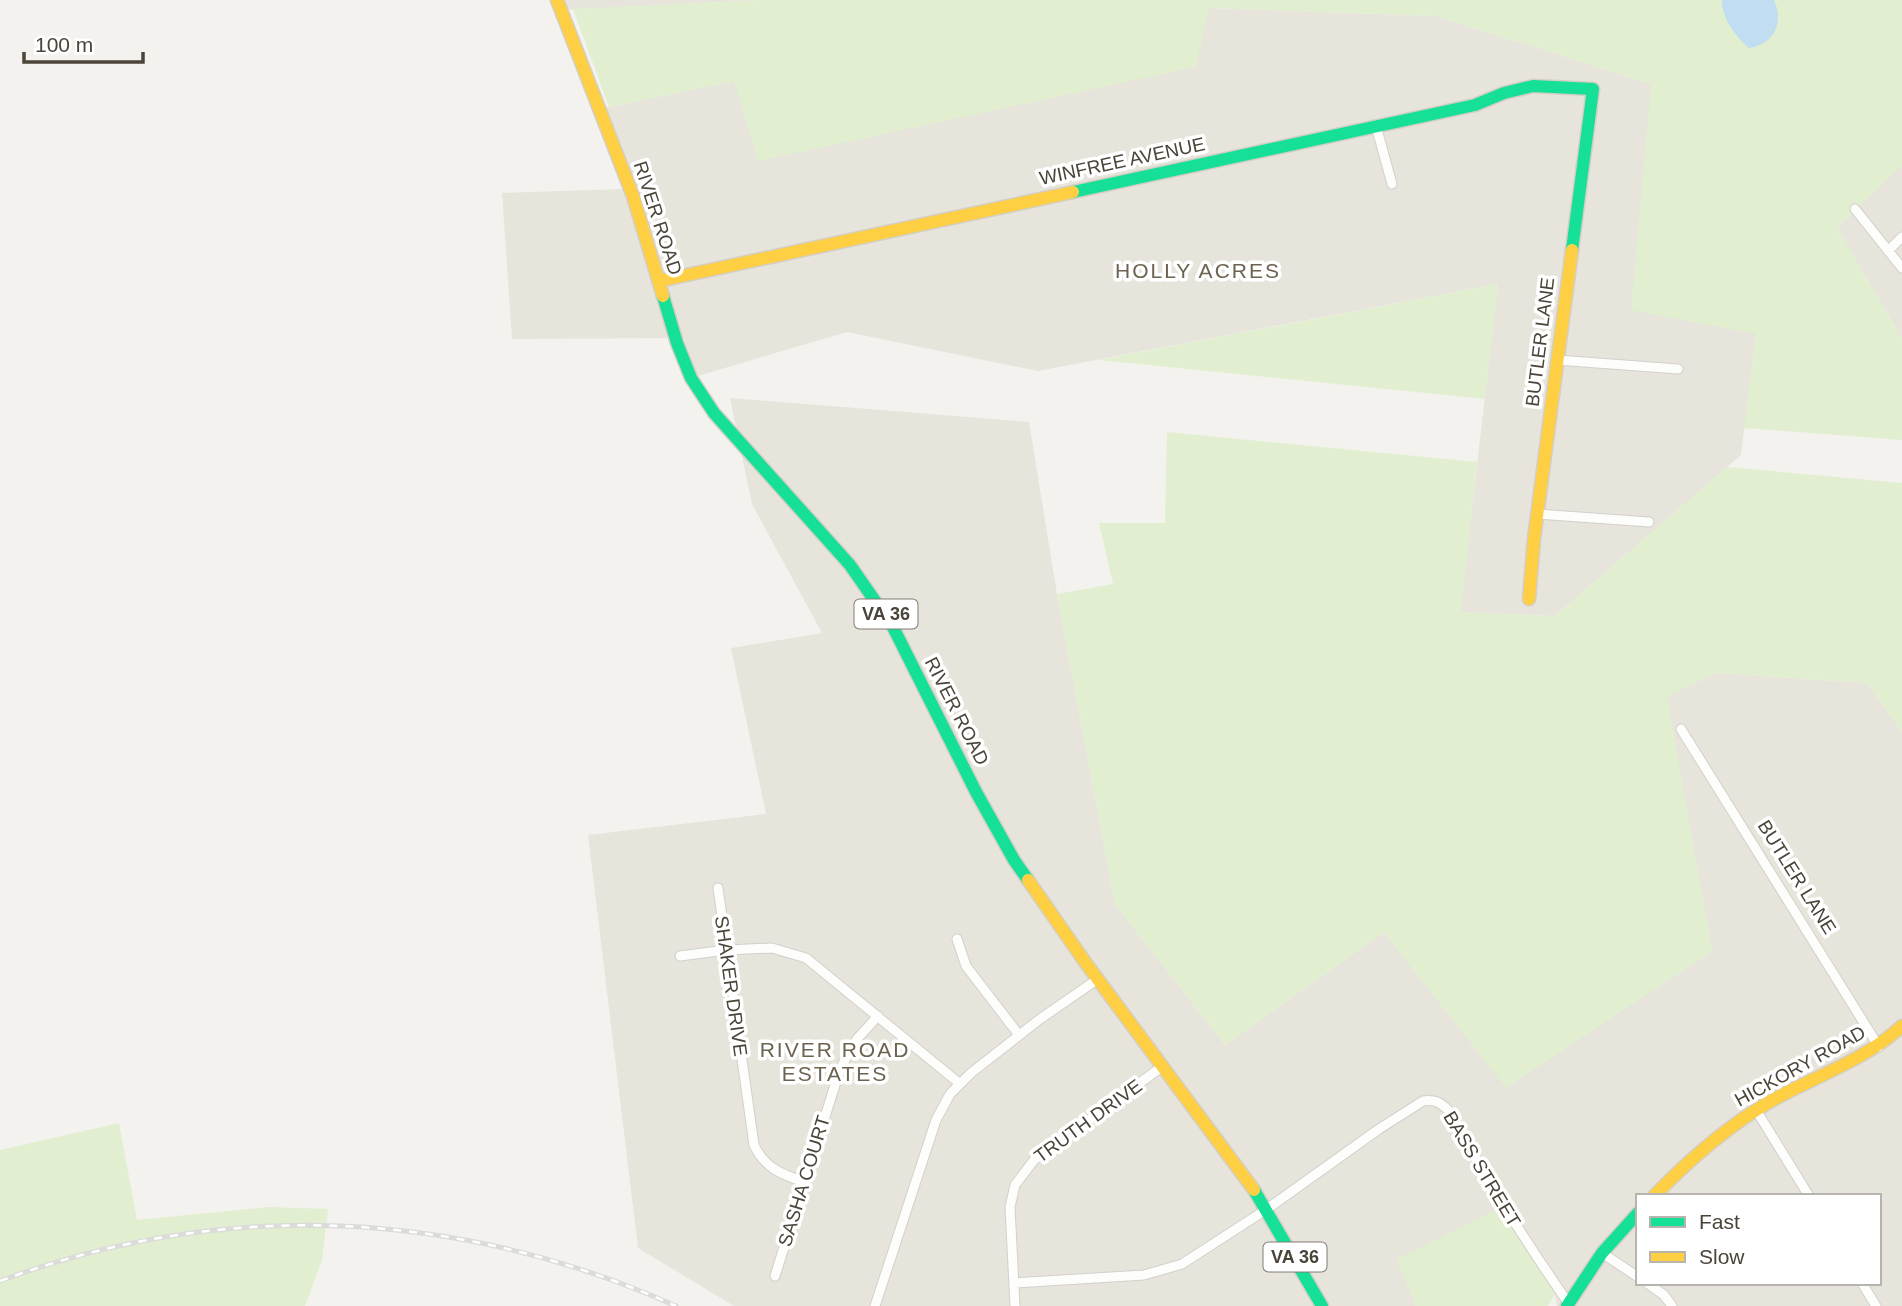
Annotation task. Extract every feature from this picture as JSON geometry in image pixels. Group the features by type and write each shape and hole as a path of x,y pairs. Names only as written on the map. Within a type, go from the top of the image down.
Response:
{"main road":[{"name":"RIVER ROAD","path":"557,0 633,197 682,359 702,396 741,445 850,565 879,604 898,635 987,813 1014,860 1098,979 1227,1151 1267,1209 1322,1306"},
{"name":"WINFREE AVENUE","path":"659,281 1475,105 1518,89 1549,86 1593,89"},
{"name":"BUTLER LANE","path":"1529,599 1537,514 1593,89"},
{"name":"HICKORY ROAD","path":"1656,1194 1708,1145 1756,1110 1879,1047 1902,1026"},
{"path":"1568,1305 1602,1253 1636,1215"}],"street":[{"path":"1376,126 1392,184"},
{"path":"1855,209 1902,268"},
{"path":"1888,251 1902,237"},
{"path":"1557,360 1678,369"},
{"path":"1537,514 1650,522"},
{"name":"BUTLER LANE","path":"1681,729 1879,1047"},
{"name":"SHAKER DRIVE","path":"718,888 754,1145 769,1167 777,1173 804,1182"},
{"path":"957,939 966,966 1019,1035"},
{"path":"680,956 772,948 806,958 960,1083"},
{"path":"875,1306 936,1120 950,1094 1019,1035 1098,979"},
{"name":"SASHA COURT","path":"775,1276 840,1069 857,1039 878,1016"},
{"name":"TRUTH DRIVE","path":"1015,1306 1010,1207 1020,1175 1060,1139 1163,1066"},
{"name":"BASS STREET","path":"1267,1209 1412,1108 1423,1101 1436,1101 1448,1110 1477,1163 1568,1305"},
{"path":"1756,1110 1808,1194"},
{"path":"1014,1283 1144,1275 1168,1269 1193,1258 1267,1209"},
{"path":"1602,1253 1636,1276"},
{"path":"1650,1285 1664,1295 1672,1306"},
{"path":"1863,1285 1876,1306"}],"shaded area":[{"path":"556,0 763,0 560,10"},
{"path":"1209,8 1436,16 1651,84 1756,334 1741,455 1555,616 1460,612 1498,284 1038,371 847,332 694,377 684,338 512,339 502,193 622,189 595,110 734,81 759,160"},
{"path":"1902,165 1902,338 1837,228"},
{"path":"730,398 1029,422 1057,594 1115,904 1225,1045 1384,932 1506,1087 1712,951 1666,696 1717,673 1867,683 1902,732 1902,1306 1557,1306 1555,1294 1397,1258 1416,1306 734,1306 638,1248 588,835 766,814 731,648 822,633 752,504"}],"green space":[{"path":"763,0 1902,0 1902,165 1837,228 1902,338 1902,440 1744,428 1756,334 1631,310 1651,84 1436,16 1209,8 1196,67 758,161 734,81 609,107 573,9"},
{"path":"1498,284 1485,399 1099,360"},
{"path":"1167,432 1477,462 1461,612 1555,616 1727,467 1902,483 1902,732 1867,683 1717,673 1667,696 1712,951 1506,1088 1384,932 1225,1045 1115,904 1057,594 1113,584 1099,523 1165,523"},
{"path":"119,1123 137,1220 269,1207 328,1209 322,1260 305,1306 0,1306 0,1150"},
{"path":"1498,1209 1538,1251 1555,1294 1548,1306 1416,1306 1396,1259"}],"water":[{"path":"1722,0 1774,0 1778,16 1771,37 1758,46 1749,48 1730,26"}],"railway":[{"path":"0,1281 84,1254 169,1236 255,1227 340,1226 425,1234 510,1250 594,1274 676,1306"}],"traffic: fast":[{"path":"1073,192 1475,105 1504,93 1533,86 1593,89 1572,250"},
{"path":"663,296 691,378 714,413 850,565 893,627 976,792 1028,880"},
{"path":"1254,1190 1322,1306"},
{"path":"1567,1306 1602,1253 1636,1215"}],"traffic: slow":[{"path":"557,0 633,196 663,296"},
{"path":"659,281 1073,192"},
{"path":"1529,599 1534,539 1572,250"},
{"path":"1028,880 1085,962 1254,1190"},
{"path":"1656,1194 1739,1121 1771,1101 1855,1059 1902,1026"}],"district":[{"name":"HOLLY ACRES","path":"1198,270"},
{"name":"RIVER ROAD ESTATES","path":"835,1061"}]}
